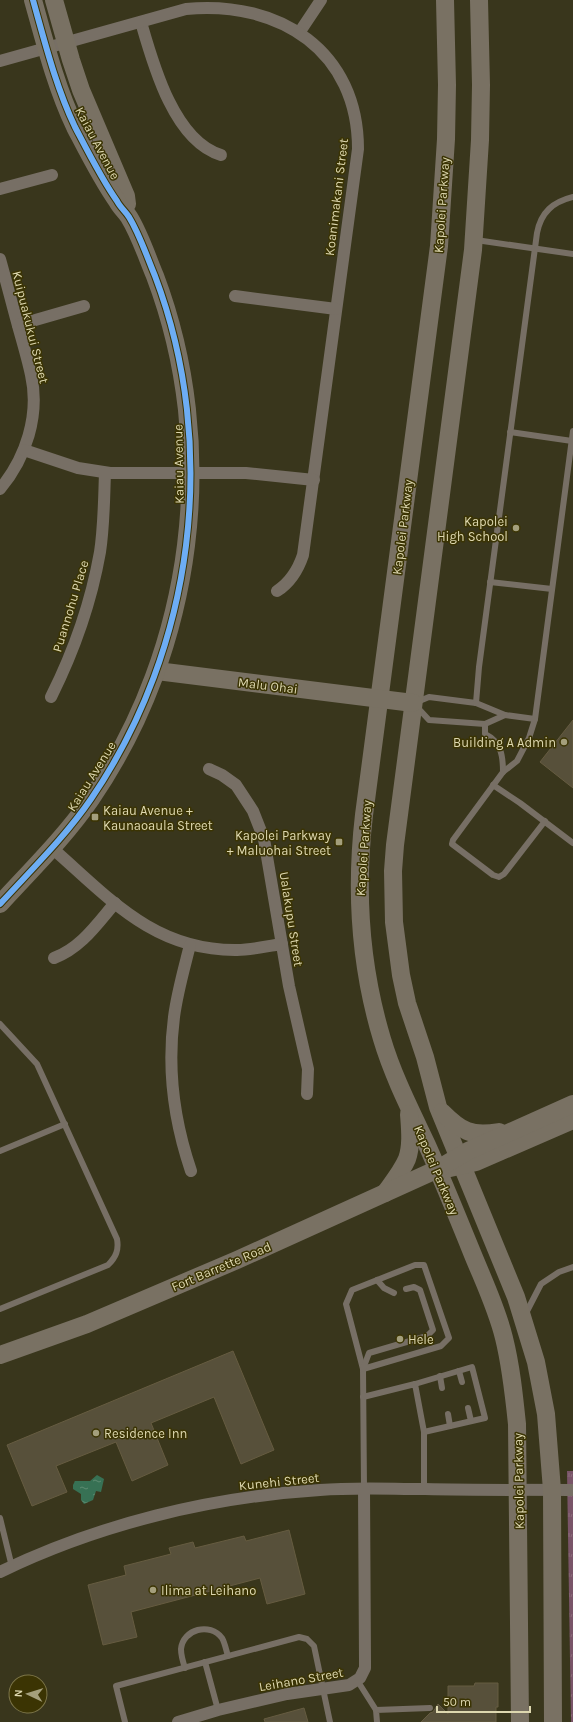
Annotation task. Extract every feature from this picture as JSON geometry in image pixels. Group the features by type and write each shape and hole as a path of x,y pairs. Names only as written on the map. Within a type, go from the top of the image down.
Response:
{"main road":[{"name":"Kaiau Avenue","path":"0,904 73,825 108,774 136,720 156,671 169,633 182,573 190,509 187,408 175,342 155,277 129,217 116,200 77,130 63,99 33,0"},
{"name":"Kaiau Avenue","path":"54,0 81,90 126,196 129,217"},
{"name":"Kapolei Parkway","path":"445,0 447,85 446,139 439,246 361,842 359,870 360,924 367,982 374,1012 393,1070 438,1170 495,1309 504,1339 514,1393 517,1424 520,1722"},
{"name":"Kapolei Parkway","path":"479,0 481,85 474,240 395,845 393,877 394,922 401,975 407,1003 425,1057 438,1107 516,1297 536,1362 546,1414 552,1490 553,1722"},
{"name":"Malu Ohai","path":"156,671 413,703"},
{"name":"Fort Barrette Road","path":"0,1355 94,1321 237,1260 384,1193 460,1161 533,1122 573,1104"},
{"path":"384,1193 398,1176 408,1158 410,1138 409,1105"},
{"path":"438,1107 455,1124 472,1134 493,1133 533,1122"},
{"name":"Fort Barrette Road","path":"460,1161 483,1159 573,1120"}],"street":[{"path":"301,30 321,0"},
{"name":"Koanimakani Street","path":"0,61 201,6 232,5 263,11 285,20 316,42 335,65 348,91 356,119 358,149 303,555 296,572 284,586 277,591"},
{"path":"141,22 156,72 170,104 200,144 213,153 221,155"},
{"path":"0,189 52,175"},
{"name":"Kuipuakukui Street","path":"0,259 32,376 33,390 32,419 24,450 12,474 0,489"},
{"path":"234,296 336,309"},
{"path":"18,324 84,306"},
{"path":"24,450 78,468 105,473 246,473 314,480"},
{"name":"Puannohu Place","path":"51,697 74,647 92,591 102,532 105,473"},
{"name":"Ualakupu Street","path":"209,770 222,775 236,785 260,825 268,854 289,986 308,1069 307,1094"},
{"path":"52,848 115,903 148,928 174,940 206,949 239,950 282,944"},
{"path":"54,958 69,952 81,943 115,903"},
{"path":"190,945 174,1016 171,1064 176,1115 184,1150 191,1171"},
{"name":"Kunehi Street","path":"0,1572 79,1539 122,1525 192,1507 279,1493 364,1488 573,1490"},
{"name":"Leihano Street","path":"178,1722 218,1710 266,1699 322,1688 349,1685 363,1674 365,1662 364,1488"}],"lane":[{"path":"476,703 490,582 538,225 546,211 559,201 573,197"},
{"path":"474,240 573,254"},
{"path":"545,821 504,874 499,877 493,875 452,844 453,840 503,772 517,761 529,738 535,719 573,430"},
{"path":"510,432 572,441"},
{"path":"490,582 552,589"},
{"path":"505,715 484,724 429,720 413,703 429,697 476,703 505,715 535,719"},
{"path":"484,724 485,734 494,740 501,749 503,756 503,772"},
{"path":"493,785 545,821 573,843"},
{"path":"0,1024 37,1064 117,1239 118,1245 112,1261 103,1267 0,1309"},
{"path":"0,1151 65,1124"},
{"path":"363,1369 441,1346 449,1338 424,1265 415,1264 352,1290 346,1304 363,1369 364,1488"},
{"path":"523,1318 541,1284 559,1272 573,1267"},
{"path":"377,1280 384,1288 394,1293"},
{"path":"363,1369 369,1353 427,1336 433,1330 420,1290 414,1287 406,1289"},
{"path":"363,1397 415,1384 472,1367 484,1418 424,1432"},
{"path":"459,1371 462,1382"},
{"path":"440,1376 442,1388"},
{"path":"415,1384 424,1432 424,1489"},
{"path":"468,1408 470,1421"},
{"path":"448,1414 450,1426"},
{"path":"0,1518 12,1567"},
{"path":"185,1668 181,1655 183,1643 190,1633 196,1630 207,1629 218,1634 224,1643 228,1656"},
{"path":"125,1722 116,1686 295,1638 304,1638 311,1642 314,1646 330,1722"},
{"path":"205,1662 218,1710"},
{"path":"357,1680 376,1710 377,1722"},
{"path":"376,1710 430,1708"}],"green space":[{"path":"567,1471 573,1471 573,1722 571,1722"}],"water":[{"path":"97,1475 104,1479 101,1492 96,1491 93,1500 84,1504 81,1500 81,1494 73,1489 73,1485 75,1481 90,1481"}],"building":[{"name":"Building A Admin","path":"573,720 573,788 540,762"},
{"name":"Residence Inn","path":"233,1351 274,1450 241,1464 214,1397 151,1423 168,1465 132,1481 116,1442 56,1466 67,1492 32,1506 7,1445"},
{"name":"Ilima at Leihano","path":"289,1530 305,1594 267,1604 260,1578 131,1612 137,1637 103,1645 88,1585 126,1575 124,1566 171,1554 169,1548 193,1542 195,1548 244,1536 246,1541"},
{"path":"475,1683 498,1683 498,1707 496,1707 496,1722 421,1722 433,1712 438,1704 448,1714 448,1686 474,1686"},
{"path":"304,1708 308,1722 265,1722 264,1719"}],"cycle path":[{"path":"0,904 70,827 91,799 126,740 154,678 174,613 186,545 190,477 187,409 175,342 155,276 133,224 100,174 68,112 51,65 33,0"}],"place":[{"name":"Kapolei High School","path":"516,528"},
{"name":"Building A Admin","path":"564,742"},
{"name":"Kaiau Avenue + Kaunaoaula Street","path":"95,817"},
{"name":"Kapolei Parkway + Maluohai Street","path":"339,842"},
{"name":"Hele","path":"400,1339"},
{"name":"Residence Inn","path":"96,1433"},
{"name":"Ilima at Leihano","path":"153,1590"}]}
